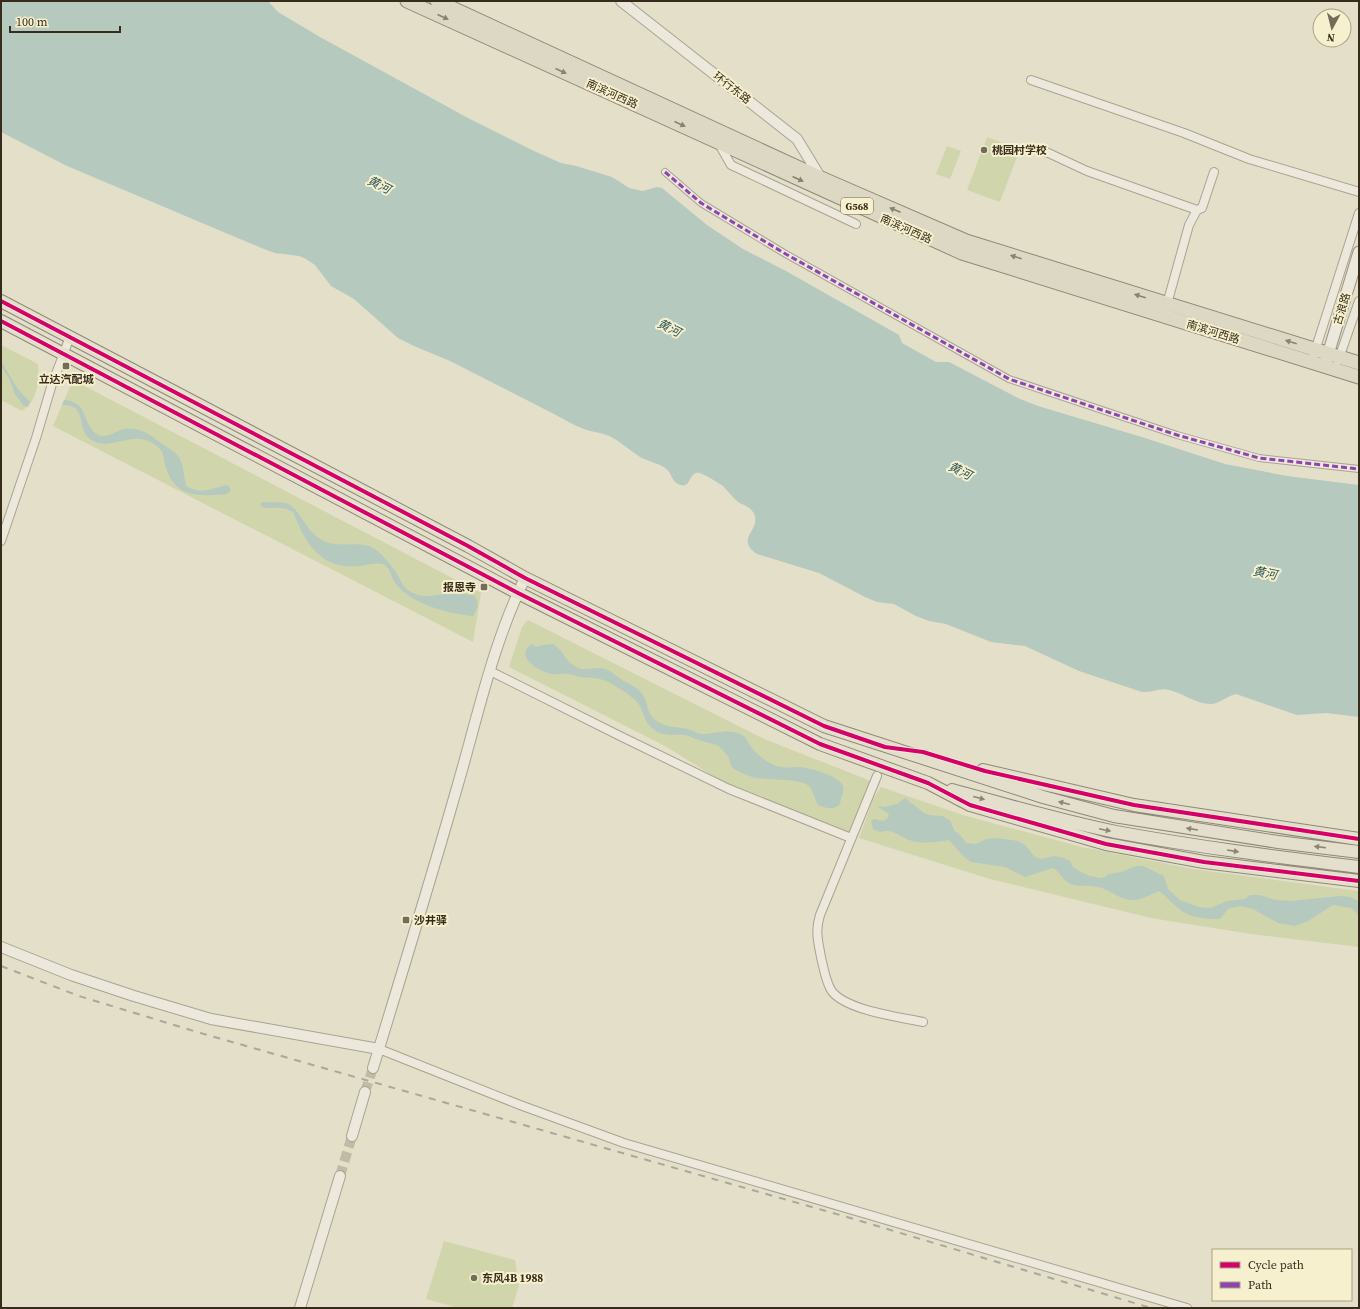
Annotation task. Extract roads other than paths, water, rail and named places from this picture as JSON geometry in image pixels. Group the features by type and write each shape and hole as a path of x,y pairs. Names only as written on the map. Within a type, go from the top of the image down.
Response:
{"highway":[{"name":"南滨河西路","path":"407,1 962,253 1326,360 1359,364"},
{"name":"南滨河西路","path":"437,1 821,178 966,241 1167,304 1326,360 1359,377"}],"main road":[{"name":"古浪路","path":"1326,360 1359,252"},
{"path":"1,301 447,535 525,578 824,726 1042,797 1114,816 1270,841 1359,852"},
{"path":"1,321 518,593 820,744 928,783 1058,819 1116,832 1273,857 1359,867"},
{"path":"885,747 923,752 985,771 1134,805 1359,839"},
{"path":"928,783 970,805 1106,844 1204,862 1359,881"}],"street":[{"name":"环行东路","path":"620,1 797,139 821,178 823,191"},
{"path":"1031,80 1184,133 1248,159 1359,192"},
{"path":"717,141 731,165 856,224"},
{"path":"1042,150 1087,171 1197,210"},
{"path":"665,172 701,203 784,253 1009,379 1177,435 1259,458 1359,469"},
{"path":"1167,304 1189,225 1197,210 1202,208 1214,172"},
{"path":"1326,360 1359,213"},
{"path":"1326,360 1359,301"},
{"path":"1,541 36,438 52,384 70,336"},
{"path":"373,1068 458,785 490,671 500,639 525,578"},
{"path":"490,671 729,789 851,838"},
{"path":"877,776 817,925 817,934 824,970 831,990 846,1002 862,1009 923,1022"},
{"path":"1,947 78,978 211,1018 326,1040 379,1048 520,1105 624,1143 1187,1308"},
{"path":"352,1136 365,1092"},
{"path":"300,1308 340,1176"}],"water":[{"name":"黄河","path":"1,1 268,1 278,12 320,37 468,118 534,151 561,163 612,177 629,188 643,191 657,187 662,188 707,225 743,249 786,271 899,335 902,343 936,362 949,362 1020,399 1038,406 1225,464 1287,476 1359,485 1359,717 1326,713 1297,715 1236,694 1213,704 1205,704 1166,689 1142,692 1079,671 1025,646 991,642 946,624 929,621 894,604 877,602 865,597 819,573 757,554 750,548 748,543 748,538 755,523 752,510 738,502 723,486 710,478 696,473 693,474 687,484 678,484 674,481 665,468 640,457 620,442 609,436 576,426 450,361 398,338 354,299 331,286 315,265 306,259 299,256 275,253 264,249 67,166 1,132"},
{"path":"1,361 17,388 30,402 28,407 23,405 15,394 10,380 1,366"},
{"path":"64,400 78,405 82,409 89,425 98,435 104,436 129,428 135,429 149,435 170,449 180,459 186,486 202,491 226,485 230,487 230,492 226,494 198,495 183,490 170,478 162,451 152,443 137,439 105,444 98,443 90,439 83,429 79,412 75,408 62,405"},
{"path":"261,502 282,503 293,507 313,533 324,541 337,544 363,545 375,549 393,568 404,587 413,593 422,596 457,593 475,596 478,604 476,611 473,616 463,615 421,603 403,591 394,582 388,568 383,564 378,563 343,566 323,558 303,534 293,512 284,508 264,507 261,506"},
{"path":"531,644 537,647 553,644 573,665 579,668 603,668 609,670 639,690 643,695 650,714 658,722 671,727 692,730 700,734 729,731 739,733 744,736 756,753 774,765 784,767 800,767 831,776 841,782 843,786 840,804 835,808 827,808 818,805 809,786 805,783 792,780 756,778 736,770 731,765 728,756 717,745 685,735 668,735 657,732 648,724 638,703 625,692 610,683 596,678 580,677 571,674 548,673 531,664 525,654"},
{"path":"905,798 924,813 942,816 950,820 954,830 966,843 976,844 987,839 997,838 1018,841 1025,845 1035,857 1042,859 1054,856 1064,858 1070,861 1073,867 1079,871 1090,876 1100,878 1136,866 1143,866 1164,876 1168,889 1180,900 1198,907 1211,908 1227,901 1245,899 1250,895 1259,895 1276,900 1290,901 1341,896 1350,897 1359,901 1359,915 1351,908 1333,905 1308,921 1295,926 1278,923 1253,909 1241,906 1228,909 1220,919 1196,917 1183,912 1159,891 1140,899 1129,900 1102,888 1074,885 1064,879 1053,868 1025,877 1005,867 971,862 964,857 949,840 917,842 893,832 880,832 873,829 871,821 874,819 883,821 887,819 889,814 877,806 885,807 897,804"}],"tunnel":[{"path":"365,1092 373,1068"},
{"path":"340,1176 352,1136"}],"railway":[{"path":"1,966 79,996 197,1032 847,1217 1151,1308"}],"place":[{"name":"桃园村学校","path":"984,150"},
{"name":"立达汽配城","path":"66,366"},
{"name":"报恩寺","path":"484,587"},
{"name":"沙井驿","path":"406,920"},
{"name":"东风4B 1988","path":"474,1278"}]}
